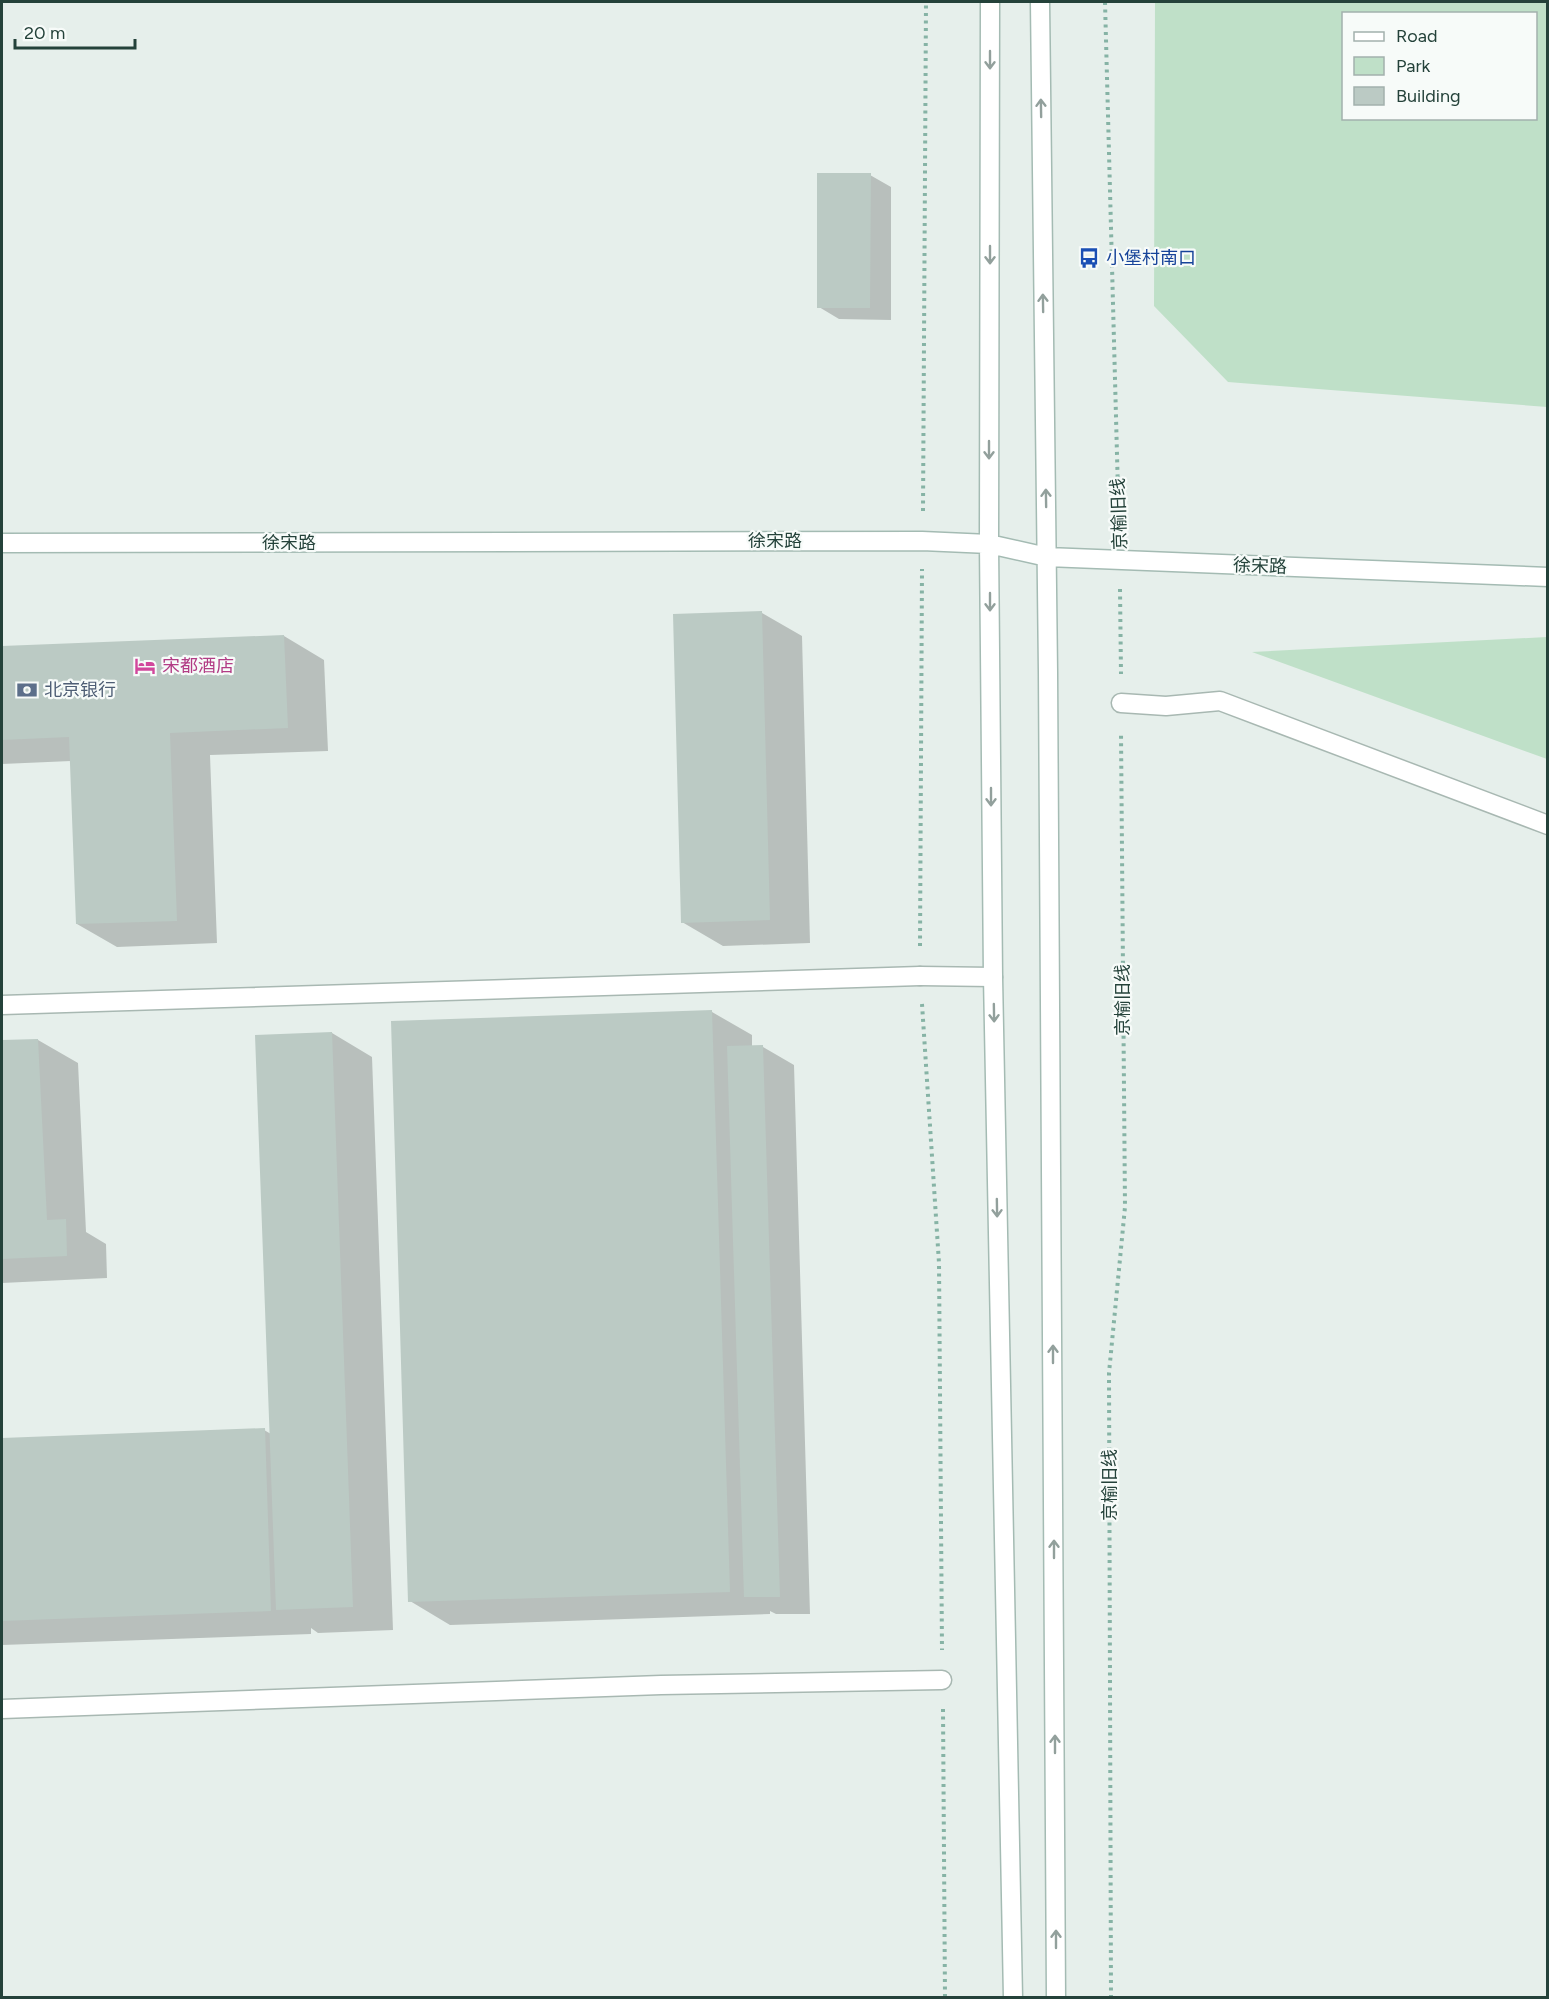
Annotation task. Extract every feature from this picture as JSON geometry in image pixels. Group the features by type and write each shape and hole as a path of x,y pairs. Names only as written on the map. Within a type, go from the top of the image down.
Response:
{"main road":[{"path":"990,2 989,544 993,977 1013,1998"},
{"path":"1040,2 1047,557 1056,1998"},
{"name":"徐宋路","path":"2,543 922,541 989,544 1047,557 1548,577"},
{"path":"1121,704 1166,706 1220,700 1548,825"},
{"path":"2,1005 920,976 993,977"},
{"path":"2,1709 661,1685 942,1680"}],"path":[{"name":"京榆旧线","path":"1105,2 1120,560 1125,1207 1110,1373 1111,1998"}],"green space":[{"path":"1155,2 1547,2 1547,407 1228,382 1154,306"},
{"path":"1547,637 1547,759 1252,652"}],"building":[{"path":"817,173 871,173 870,308 817,308"},
{"path":"762,611 770,920 681,923 673,614"},
{"path":"284,635 288,728 170,733 177,921 76,924 69,737 2,740 2,646"},
{"path":"712,1010 730,1592 408,1602 391,1021"},
{"path":"332,1032 353,1607 276,1610 255,1035"},
{"path":"38,1039 47,1220 66,1219 67,1256 2,1259 2,1040"},
{"path":"763,1045 780,1597 744,1597 727,1046"},
{"path":"265,1428 271,1611 2,1621 2,1438"}],"place":[{"name":"小堡村南口","path":"1089,258"},
{"name":"宋都酒店","path":"145,666"},
{"name":"北京银行","path":"27,690"}]}
